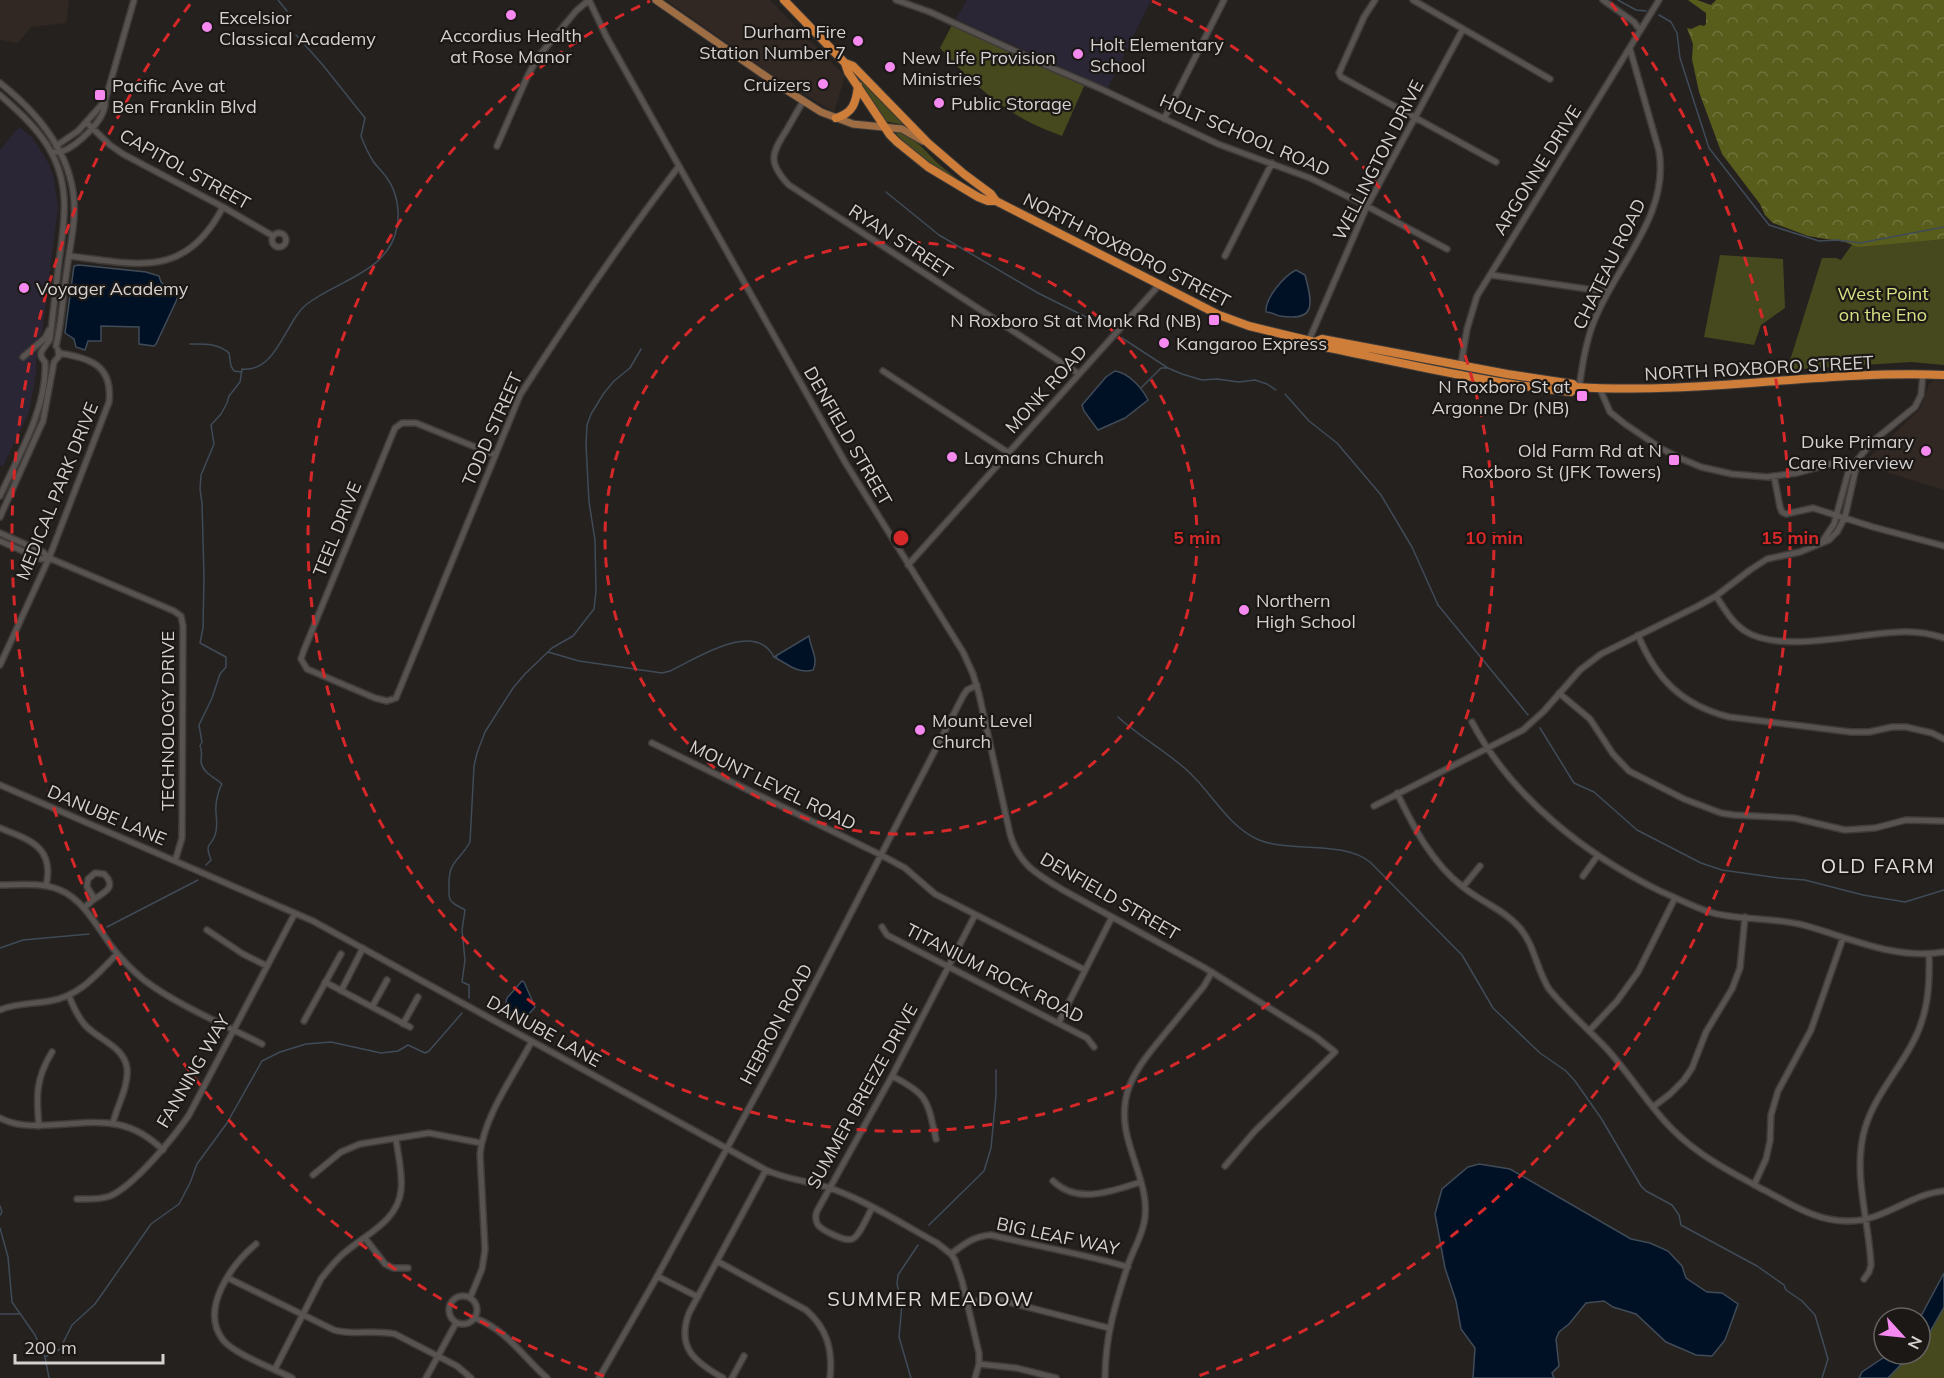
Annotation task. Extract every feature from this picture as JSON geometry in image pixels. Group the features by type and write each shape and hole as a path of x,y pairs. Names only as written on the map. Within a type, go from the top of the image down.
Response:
{"highway":[{"path":"784,0 928,143"},
{"path":"845,63 848,72 885,128"},
{"path":"836,118 847,114 853,108 858,86"},
{"name":"NORTH ROXBORO STREET","path":"885,128 897,142 928,167 988,201 996,201"},
{"name":"NORTH ROXBORO STREET","path":"928,143 991,194 996,201 1229,319 1312,341 1320,346 1460,375 1571,392 1578,388 1669,389 1852,377 1944,375"},
{"name":"NORTH ROXBORO STREET","path":"1312,341 1322,339 1507,374 1573,384 1578,388"},
{"path":"1413,365 1418,362 1456,369 1461,364"},
{"path":"1460,375 1467,371 1497,376 1507,374"}],"main road":[{"name":"NORTH ROXBORO STREET","path":"656,0 803,102 836,118 860,126 902,129 928,143"}],"street":[{"path":"51,152 60,152 80,139 92,129 102,114 134,0"},
{"path":"497,146 538,57 576,11 589,0"},
{"name":"DENFIELD STREET","path":"589,0 606,36 844,462 963,652 977,685 1007,824 1017,854 1025,864 1042,877 1212,972 1316,1037 1335,1052 1254,1132 1225,1166"},
{"name":"HOLT SCHOOL ROAD","path":"896,0 930,12 1100,88 1218,144 1316,180 1447,249"},
{"path":"1164,119 1224,0"},
{"path":"1375,0 1364,17 1339,73 1345,80 1496,162"},
{"path":"1413,0 1550,79"},
{"path":"1603,0 1634,22 1640,30"},
{"name":"ARGONNE DRIVE","path":"1461,364 1472,309 1477,296 1659,0"},
{"name":"WELLINGTON DRIVE","path":"1312,341 1367,206 1463,29"},
{"name":"CHATEAU ROAD","path":"1578,388 1588,338 1608,292 1648,221 1657,199 1661,176 1655,136 1630,49"},
{"path":"0,83 40,120 57,145 68,168 74,193 74,217 56,346 59,353 58,358 54,362 50,391 40,428 0,518"},
{"path":"0,94 29,123 51,152 61,178 66,211 50,339 42,348 41,354 45,362 44,382 34,418 0,496"},
{"path":"51,152 87,123 105,101"},
{"name":"RYAN STREET","path":"803,102 778,143 774,154 778,173 789,185 1079,374"},
{"name":"CAPITOL STREET","path":"87,123 123,154 273,236"},
{"path":"1225,256 1272,164"},
{"name":"TODD STREET","path":"396,698 520,395 615,254 679,166"},
{"path":"69,256 138,264 151,264 166,260 181,254 195,244 208,230 223,207"},
{"path":"1491,275 1608,292"},
{"name":"MONK ROAD","path":"908,565 1159,285"},
{"path":"23,357 45,338 52,320"},
{"path":"47,345 56,346"},
{"name":"MEDICAL PARK DRIVE","path":"0,665 49,558 107,410 110,396 108,380 97,366 82,357 59,353"},
{"path":"45,362 54,362"},
{"path":"883,371 1009,453"},
{"path":"1374,806 1529,726 1580,670 1595,657 1685,614 1716,596 1767,559 1800,552 1829,540 1837,532 1845,517 1856,475 1856,466 1861,454 1915,406 1921,395 1923,374"},
{"path":"1600,389 1607,407 1617,418 1640,435 1699,466 1723,473 1756,477 1808,471 1834,463 1856,466"},
{"name":"TEEL DRIVE","path":"396,698 387,701 375,698 307,669 302,659 390,436 402,423 417,423 495,455"},
{"path":"1822,543 1838,515 1848,473 1856,466"},
{"path":"1774,476 1782,512 1788,514 1813,508 1944,546"},
{"name":"TECHNOLOGY DRIVE","path":"0,533 43,552 49,558 181,616 182,838 175,861"},
{"name":"TECHNOLOGY DRIVE","path":"0,541 41,559 49,558"},
{"path":"1716,596 1741,629 1751,635 1765,638 1782,641 1820,640 1897,632 1927,633 1944,638"},
{"path":"1638,635 1652,664 1667,684 1679,694 1712,712 1729,717 1851,732 1906,727 1932,733 1944,739"},
{"name":"HEBRON ROAD","path":"599,1378 773,1064 963,696 967,690 977,685"},
{"path":"1559,693 1590,719 1613,754 1629,771 1684,799 1721,813 1794,818 1845,830 1875,828 1906,820 1944,820"},
{"path":"1472,722 1486,749 1547,816 1632,877 1715,913 1798,923 1843,938 1899,952 1929,954 1944,952"},
{"name":"MOUNT LEVEL ROAD","path":"652,743 881,855 905,868 935,894 1085,970"},
{"name":"DANUBE LANE","path":"0,785 295,913 363,948 766,1170 780,1176 829,1188 937,1243 951,1254"},
{"path":"1397,794 1425,846 1463,887 1498,908 1518,925 1531,945 1549,989 1629,1074 1673,1130 1700,1153 1723,1168 1805,1212 1840,1221 1867,1219 1921,1196 1944,1191"},
{"path":"0,828 29,840 41,850 48,865 46,886"},
{"path":"1583,876 1599,855"},
{"path":"1463,887 1480,866"},
{"path":"84,909 110,886 104,874 94,873 88,879 87,887 94,898"},
{"path":"0,885 46,886 67,894 84,909 117,954 135,972 154,986 262,1044"},
{"path":"1589,1031 1617,1001 1638,972 1676,898"},
{"name":"FANNING WAY","path":"77,1199 100,1199 117,1192 176,1135 189,1115 295,913"},
{"name":"SUMMER BREEZE DRIVE","path":"872,1208 856,1236 851,1240 842,1239 816,1222 817,1211 892,1076 975,915"},
{"path":"1059,1022 1112,917"},
{"path":"1653,1107 1684,1080 1692,1068 1706,1032 1732,989 1740,968 1745,917"},
{"name":"TITANIUM ROCK ROAD","path":"882,927 887,935 1059,1022 1087,1038 1094,1047"},
{"path":"207,930 243,954 267,966"},
{"path":"1754,1185 1767,1159 1771,1115 1778,1091 1815,1020 1843,938"},
{"path":"340,991 363,948"},
{"path":"0,1010 49,1002 69,996 92,980 117,954"},
{"path":"304,1021 341,954"},
{"path":"1864,1279 1871,1265 1861,1174 1863,1137 1872,1109 1912,1045 1920,1026 1928,1000 1929,954"},
{"path":"1105,1378 1109,1328 1128,1267 1142,1233 1145,1216 1146,1202 1126,1131 1125,1106 1129,1086 1139,1065 1204,986 1212,972"},
{"path":"372,1007 387,980"},
{"path":"325,982 410,1027"},
{"path":"69,996 84,1024 113,1046 127,1067 114,1123"},
{"path":"404,1024 418,997"},
{"path":"470,1298 482,1269 485,1250 481,1143 496,1108 532,1041"},
{"path":"39,1126 37,1090 41,1071 52,1052"},
{"path":"892,1076 916,1090 927,1102 936,1140"},
{"path":"0,1118 13,1124 39,1126 114,1123 125,1125 145,1135 162,1150"},
{"path":"313,1175 349,1147 396,1138 429,1133 481,1143"},
{"path":"275,1369 330,1267 390,1217 398,1203 402,1188 396,1138"},
{"path":"723,1378 696,1361 685,1339 684,1326 766,1170"},
{"path":"1053,1181 1066,1190 1096,1195 1141,1182"},
{"name":"BIG LEAF WAY","path":"951,1254 967,1241 991,1236 1088,1256 1128,1267"},
{"path":"365,1238 385,1264 393,1268 408,1268"},
{"path":"256,1244 237,1261 215,1307 218,1331 232,1348 292,1378"},
{"path":"951,1254 962,1281 980,1353 975,1378"},
{"path":"717,1261 813,1315 829,1341 832,1362 830,1378"},
{"path":"657,1276 698,1297"},
{"path":"228,1278 334,1330 348,1334 386,1332 395,1334 438,1355 471,1378"},
{"path":"461,1296 470,1298 477,1309 476,1318 464,1325 456,1323 450,1314 450,1305 461,1296"},
{"path":"968,1304 983,1299 996,1299 1109,1328"},
{"path":"476,1318 508,1337 547,1378"},
{"path":"426,1378 456,1323"},
{"path":"732,1378 744,1356"},
{"path":"979,1364 1016,1368 1056,1378"}],"shaded area":[{"path":"0,0 69,0 66,23 31,27 18,43 0,40"},
{"path":"666,0 770,0 845,76 834,112 777,78"},
{"name":"Holt Elementary School","path":"967,0 1151,0 1108,88 956,19"},
{"name":"Voyager Academy","path":"19,127 32,137 49,164 54,179 58,208 42,332 37,341 36,374 29,412 3,466 0,465 0,150"},
{"path":"1935,380 1944,381 1944,490 1863,463 1921,408 1929,384"}],"green space":[{"path":"1688,0 1697,0 1711,5 1716,0 1944,0 1944,239 1858,247 1845,242 1808,236 1773,223 1722,154 1699,92 1692,59 1693,44 1687,28 1704,26 1706,13"},
{"path":"952,25 1085,84 1062,136 1018,116 960,70 940,48"},
{"path":"857,74 905,125 884,121 855,76"},
{"name":"West Point on the Eno","path":"1944,74 1944,365 1911,362 1787,370 1822,258 1841,260 1853,243"},
{"path":"895,132 914,140 941,166 968,187 928,164"},
{"path":"1720,255 1783,259 1785,308 1761,325 1754,345 1704,337"},
{"path":"1944,1300 1944,1378 1877,1378 1890,1366 1932,1366 1932,1320"}],"water":[{"path":"74,266 146,272 159,276 161,282 178,297 154,346 139,344 139,327 101,326 101,341 88,341 85,350 76,347 74,339 65,333"},
{"path":"1296,270 1305,275 1310,294 1309,309 1300,316 1292,317 1266,312 1269,300 1276,288"},
{"path":"1115,371 1134,382 1148,400 1125,418 1098,430 1082,405 1106,377"},
{"path":"809,636 815,657 813,670 802,671 774,657"},
{"path":"522,981 535,1007 527,1016 512,1013 505,1007 507,998"},
{"path":"1479,1164 1510,1169 1631,1239 1650,1243 1668,1251 1682,1266 1686,1278 1707,1292 1722,1293 1738,1304 1725,1340 1712,1356 1696,1355 1666,1342 1636,1314 1613,1307 1604,1301 1586,1303 1569,1324 1559,1332 1556,1339 1559,1366 1552,1373 1554,1378 1473,1378 1475,1348 1461,1329 1456,1301 1445,1268 1435,1214 1442,1189 1468,1167"},
{"path":"1944,1273 1944,1307 1932,1328 1932,1306 1926,1306"},
{"path":"1872,1365 1900,1366 1888,1378 1859,1378 1862,1372"}],"waterway":[{"path":"278,0 287,11"},
{"path":"1618,0 1636,10 1646,11"},
{"path":"1659,15 1671,22 1677,33 1680,58 1709,148 1769,225 1819,241 1837,240 1860,243 1944,227"},
{"path":"206,865 211,860 208,847 216,831 216,804 222,784 202,766 199,725 220,674 226,667 226,657 200,643 203,628 204,577 200,489 201,475 214,444 211,425 221,414 229,396 240,382 242,369 254,368 264,363 307,304 361,273 384,255 392,242 398,221 398,208 393,189 373,161 361,136 365,118 296,35"},
{"path":"886,192 939,235 1038,293 1108,328"},
{"path":"1122,338 1168,368 1182,374 1202,380 1217,379 1239,382 1255,380 1276,390"},
{"path":"190,344 220,347 229,353 234,371 242,372"},
{"path":"469,998 469,985 462,982 465,960 462,930 465,910 451,901 449,879 452,867 470,842 474,766 477,753 485,732 513,688 552,648 573,636 594,609 595,540 589,502 587,425 604,393 630,368 641,349"},
{"path":"1141,388 1161,368 1167,368"},
{"path":"1285,394 1309,421 1337,443 1381,495 1412,547 1438,605 1528,715"},
{"path":"548,652 579,661 662,673 709,651 740,642 753,641 765,646 774,657 777,657"},
{"path":"1118,717 1190,773 1230,819 1248,834 1272,844 1346,851 1370,862 1462,955 1493,1008 1540,1053 1566,1071 1575,1081 1601,1118 1641,1186 1672,1205 1679,1215 1681,1225 1757,1266 1784,1285 1786,1290 1802,1301 1815,1315 1828,1359 1822,1378"},
{"path":"1540,728 1574,783 1594,792 1637,830 1701,863 1722,870 1805,880 1863,895 1905,902 1944,890"},
{"path":"107,927 198,880"},
{"path":"0,948 23,940 89,934"},
{"path":"45,1357 60,1349 72,1325 95,1304 151,1224 179,1204 197,1164 227,1123 262,1061 280,1052 306,1044 331,1042 381,1053 398,1051 408,1045 425,1053 462,1013"},
{"path":"929,1225 984,1171 991,1148 996,1070"},
{"path":"0,1206 2,1212 0,1215"},
{"path":"0,1228 8,1257 12,1302 35,1335 45,1357 49,1378"},
{"path":"911,1378 899,1337 902,1304 897,1284 898,1275 918,1245"},
{"path":"0,1314 20,1314"}],"place":[{"name":"Accordius Health at Rose Manor","path":"511,15"},
{"name":"Excelsior Classical Academy","path":"207,27"},
{"name":"Durham Fire Station Number 7","path":"858,41"},
{"name":"Holt Elementary School","path":"1078,54"},
{"name":"New Life Provision Ministries","path":"890,67"},
{"name":"Cruizers","path":"823,84"},
{"name":"Pacific Ave at Ben Franklin Blvd","path":"100,95"},
{"name":"Public Storage","path":"939,103"},
{"name":"Voyager Academy","path":"24,288"},
{"name":"N Roxboro St at Monk Rd (NB)","path":"1214,320"},
{"name":"Kangaroo Express","path":"1164,343"},
{"name":"N Roxboro St at Argonne Dr (NB)","path":"1582,396"},
{"name":"Duke Primary Care Riverview","path":"1926,451"},
{"name":"Laymans Church","path":"952,457"},
{"name":"Old Farm Rd at N Roxboro St (JFK Towers)","path":"1674,460"},
{"name":"Northern High School","path":"1244,610"},
{"name":"Mount Level Church","path":"920,730"}],"district":[{"name":"OLD FARM","path":"1878,865"},
{"name":"SUMMER MEADOW","path":"931,1298"}]}
